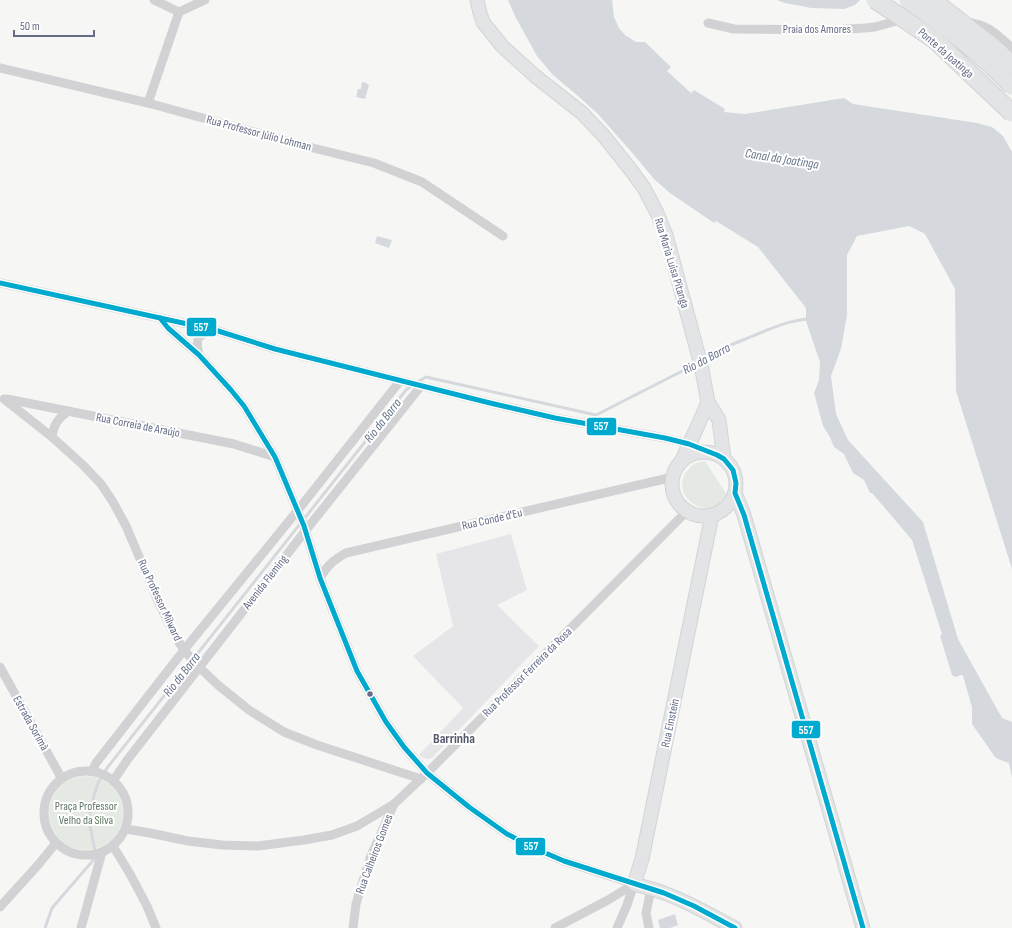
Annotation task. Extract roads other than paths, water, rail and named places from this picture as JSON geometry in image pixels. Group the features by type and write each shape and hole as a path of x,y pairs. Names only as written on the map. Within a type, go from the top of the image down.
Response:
{"highway":[{"name":"Ponte da Joatinga","path":"875,0 898,14 936,41 1012,113"},
{"name":"Ponte da Joatinga","path":"908,0 946,26 992,66 1012,86"},
{"path":"932,0 993,47 1012,65"}],"street":[{"path":"154,0 179,12"},
{"path":"148,103 179,12 205,0"},
{"name":"Rua Maria Luisa Pitanga","path":"478,0 483,22 502,46 535,76 582,113 603,134 644,188 657,212 666,235 687,309 700,360 708,402 719,420 724,459"},
{"name":"Praia dos Amores","path":"708,23 734,29 832,30 882,26 900,20 912,19 965,22 977,24 987,28 1012,48"},
{"path":"926,20 939,35 954,48 960,51 984,53 1012,52"},
{"name":"Rua Professor Júlio Lohman","path":"0,68 148,103 305,146 374,163 422,182 503,236"},
{"path":"0,282 215,330 275,349 419,386 555,418 665,438 689,444 724,459 733,470 736,483 735,493 732,501 727,507 712,515 699,516 687,511 678,502 672,490 673,477 676,468 682,460 689,444 701,420 708,402"},
{"path":"160,318 168,328 199,354 231,390 244,406 275,457 305,528 320,578 357,671 386,722 424,776 507,834 536,849 564,861 664,893 681,900 735,928"},
{"path":"199,354 196,344 200,336 203,333 215,330"},
{"name":"Avenida Fleming","path":"94,772 96,763 299,513 401,381"},
{"name":"Avenida Fleming","path":"112,780 197,665 419,386"},
{"name":"Rua Correia de Araújo","path":"2,398 234,444 275,457"},
{"name":"Rua Professor Milward","path":"2,398 52,437 101,484 126,526 170,625 186,653 218,685 249,710 284,732 317,745 424,776"},
{"path":"52,437 56,423 63,415 69,412"},
{"path":"701,420 719,420"},
{"path":"682,460 695,453 710,453"},
{"name":"Rua Conde d'Eu","path":"320,578 326,568 334,560 346,553 673,477"},
{"path":"735,493 744,515 863,928"},
{"name":"Rua Professor Ferreira da Rosa","path":"126,829 222,845 258,846 332,835 357,826 394,804 424,776 687,511"},
{"name":"Rua Einstein","path":"617,928 627,905 642,859 712,515"},
{"name":"Estrada Sorimã","path":"0,667 62,779"},
{"path":"81,771 94,772 112,780 120,788 126,798 128,819 126,829 113,846 102,852 90,855 78,854 66,850 56,843 48,831 44,817 45,802 52,789 62,779 81,771"},
{"name":"Rua Calheiros Gomes","path":"353,928 356,904 370,858 394,804"},
{"path":"0,907 56,843"},
{"path":"113,846 147,906 156,928"},
{"path":"81,928 102,852"},
{"path":"556,928 634,884"},
{"path":"649,928 646,913 651,889"}],"water":[{"name":"Canal da Joatinga","path":"508,0 612,0 614,17 619,28 625,35 636,42 645,42 671,67 667,71 691,93 694,90 725,109 724,112 745,114 844,98 853,104 977,123 992,127 1003,136 1012,152 1012,569 956,391 955,289 925,234 909,226 857,236 847,255 847,315 841,349 831,376 836,414 848,440 923,522 958,639 1002,718 1012,722 1012,778 1009,763 995,757 972,724 972,707 963,676 955,677 952,675 940,636 942,634 912,540 872,493 870,493 864,480 853,473 844,454 834,447 823,426 814,393 819,380 820,362 806,321 806,308 758,247 716,221 714,223 670,193 654,179 598,114 553,75 537,56"},
{"path":"777,0 860,0 855,5 844,9 811,8"},
{"path":"362,82 369,85 365,99 356,97 358,89 361,89"},
{"path":"377,236 392,240 389,248 375,243"},
{"path":"675,914 678,925 670,928 660,928 658,920"}],"waterway":[{"name":"Rio da Barra","path":"703,358 717,350 775,327 810,319"},
{"name":"Rio da Barra","path":"417,382 426,377 596,415 698,363"},
{"name":"Rio da Barra","path":"45,928 52,908 96,857 88,821 98,783 107,768 406,390 413,385"}],"district":[{"name":"Barrinha","path":"454,738"}],"park label":[{"name":"Praça Professor Velho da Silva","path":"86,813"}]}
